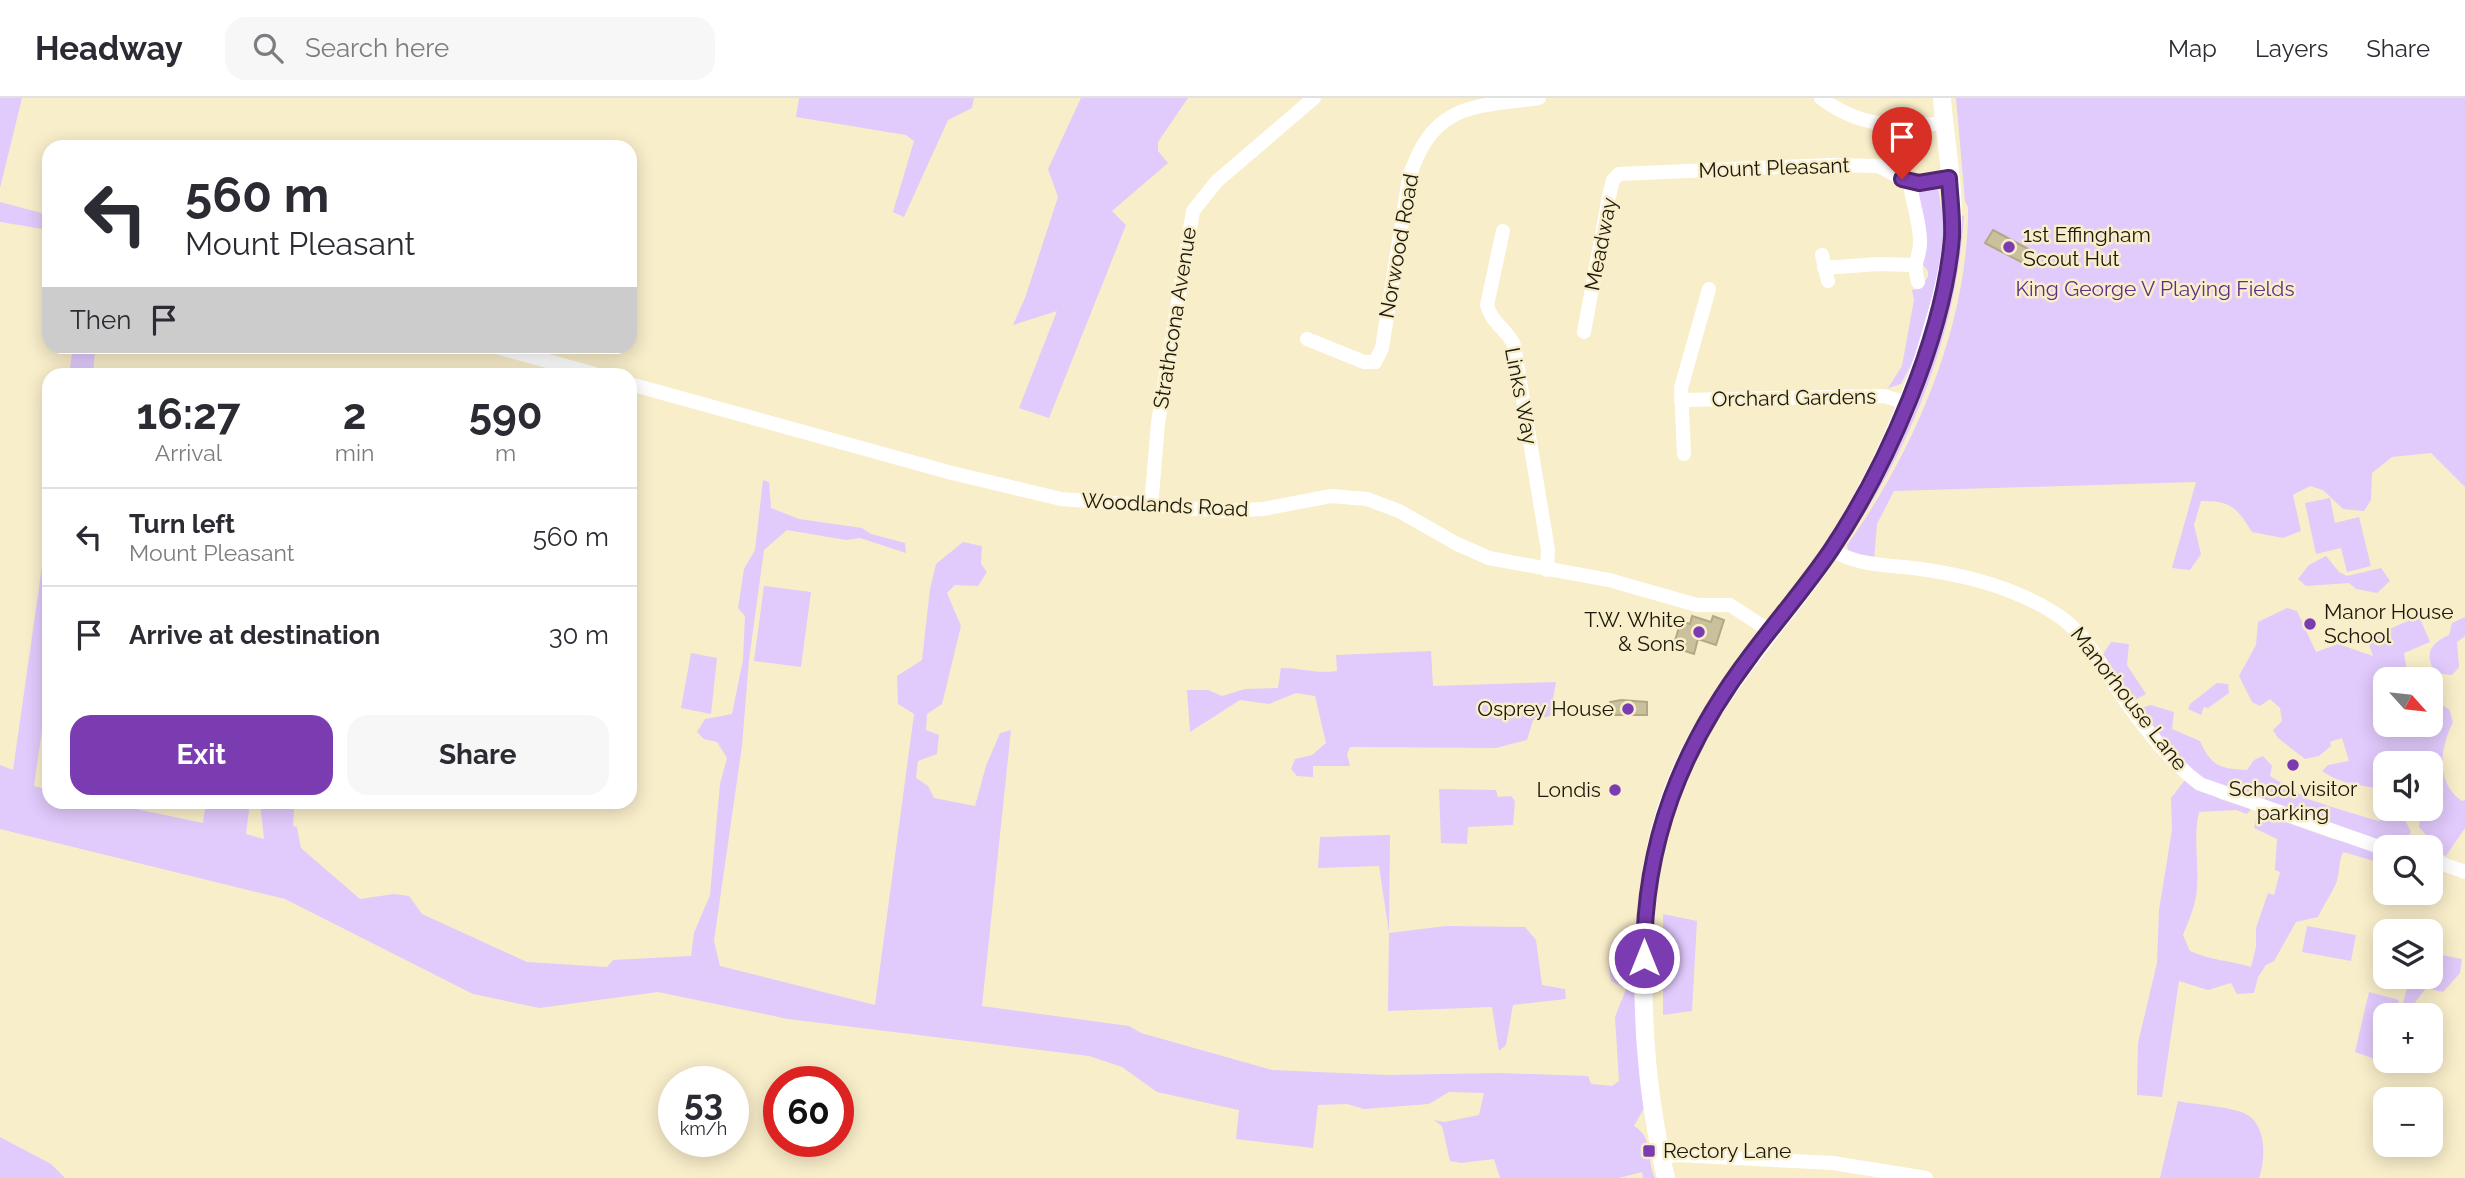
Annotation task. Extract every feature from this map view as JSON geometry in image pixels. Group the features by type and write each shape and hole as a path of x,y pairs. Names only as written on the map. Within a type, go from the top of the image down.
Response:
{"main road":[{"path":"1666,1178 1655,1120 1645,997 1645,919 1653,860 1664,817 1688,756 1720,699 1831,550 1856,511 1885,456 1907,403 1935,318 1949,262 1952,233 1942,98"}],"street":[{"name":"Strathcona Avenue","path":"1152,507 1158,423 1193,211 1217,181 1314,98"},
{"name":"Norwood Road","path":"1307,339 1364,362 1374,362 1379,357 1409,178 1415,161 1432,134 1452,114 1494,101 1539,98"},
{"path":"1821,98 1841,113 1865,122 1944,123"},
{"name":"Mount Pleasant","path":"1635,173 1824,165 1880,166 1910,183"},
{"name":"Meadway","path":"1584,332 1613,180 1619,174 1635,173"},
{"path":"1918,282 1914,265 1920,245 1910,183 1949,178"},
{"name":"Links Way","path":"1503,231 1487,305 1490,316 1514,345 1548,550 1547,570"},
{"path":"1825,268 1878,264 1914,265"},
{"name":"Orchard Gardens","path":"1684,454 1681,400 1685,373 1709,289"},
{"path":"522,354 573,368"},
{"name":"Woodlands Road","path":"637,386 1036,495 1090,503 1247,511 1331,496 1351,496 1384,504 1473,552 1547,570 1609,580 1696,605 1730,605 1770,631"},
{"name":"Orchard Gardens","path":"1681,400 1884,396 1907,403"},
{"name":"Manorhouse Lane","path":"1831,550 1857,562 1957,575 2016,593 2042,605 2069,623 2091,647 2132,708 2188,775 2200,784 2373,845"},
{"path":"2443,864 2465,872"},
{"path":"1661,1157 1677,1155 1833,1163 1926,1178"}],"green space":[{"path":"0,98 22,98 0,188"},
{"path":"799,98 974,98 972,108 948,120 904,217 893,212 914,141 906,135 796,117"},
{"path":"1081,98 1188,98 1158,142 1158,151 1168,163 1112,211 1126,225 1049,418 1019,408 1057,311 1013,325 1025,298 1058,197 1048,169"},
{"name":"King George V Playing Fields","path":"1956,98 2465,98 2465,487 2431,453 2392,457 2372,473 2371,500 2364,511 2343,509 2323,490 2310,486 2293,495 2301,531 2283,538 2252,532 2237,511 2226,504 2201,501 2194,525 2201,554 2190,570 2172,568 2196,482 1894,491 1877,524 1874,561 1848,550 1847,545 1871,509 1915,428 1948,341 1959,296 1966,251 1968,207 1965,201"},
{"path":"1925,186 1938,188 1941,207 1942,191 1945,196 1945,242 1937,285 1905,388 1910,366 1901,384 1888,388 1902,366 1914,300 1912,290 1918,289 1928,277 1928,271 1923,265 1916,195"},
{"path":"0,202 42,213 42,229 0,222"},
{"path":"1959,214 1964,216 1952,302 1927,386 1891,467 1846,541 1877,485"},
{"path":"72,354 95,354 94,368 70,368"},
{"path":"763,480 769,482 771,508 799,519 862,528 871,534 905,543 906,553 860,538 846,540 787,530 764,550 749,660 742,746 714,941 720,966 875,1005 914,714 898,704 897,676 922,660 930,589 936,564 963,542 982,546 981,564 987,572 978,586 955,585 947,593 961,626 942,704 927,714 926,730 939,735 937,754 918,761 916,778 928,786 934,798 975,806 986,766 1000,733 1011,730 982,1006 1129,1026 1141,1033 1272,1070 1387,1075 1500,1073 1588,1076 1591,1084 1612,1086 1619,1081 1615,1017 1626,989 1611,981 1609,967 1612,943 1624,932 1634,932 1638,936 1638,972 1632,978 1630,988 1639,988 1644,1108 1634,1126 1647,1143 1655,1178 1643,1178 1642,1172 1619,1178 1500,1178 1494,1159 1461,1163 1450,1161 1442,1126 1434,1120 1444,1122 1479,1115 1484,1093 1449,1092 1429,1104 1364,1109 1347,1104 1318,1105 1313,1148 1236,1139 1239,1110 1157,1092 1122,1067 1089,1056 788,1019 658,992 539,1008 473,994 285,899 0,829 0,765 13,770 42,566 42,730 34,786 42,788 42,809 136,809 203,823 205,809 249,809 246,834 264,839 261,809 294,809 293,826 297,827 301,848 360,899 394,894 409,896 422,914 527,962 607,967 613,960 691,956 694,933 710,895 720,784 727,758 717,742 704,739 697,732 705,719 732,714 743,660 745,616 738,608 744,569 755,550"},
{"path":"2330,498 2335,523 2359,517 2371,566 2347,572 2341,548 2316,554 2305,503"},
{"path":"2326,556 2339,572 2347,576 2381,568 2390,581 2377,593 2356,589 2349,583 2306,586 2298,579 2309,565"},
{"path":"764,586 811,592 801,667 754,661"},
{"path":"2287,608 2297,611 2316,652 2338,644 2373,656 2367,639 2419,616 2430,642 2404,653 2406,667 2373,667 2373,737 2443,737 2443,706 2449,709 2453,722 2443,754 2443,751 2373,751 2373,787 2338,780 2322,771 2328,765 2349,761 2342,738 2330,742 2331,746 2319,756 2305,759 2278,738 2273,730 2282,721 2280,708 2270,699 2260,706 2252,702 2239,676 2256,645 2258,622"},
{"path":"2465,617 2465,636 2457,642 2459,667 2452,675 2443,674 2443,667 2433,667 2430,655 2433,646 2449,635 2452,623"},
{"path":"2111,642 2129,644 2127,665 2146,694 2133,701 2102,656"},
{"path":"1431,651 1433,686 1556,682 1550,716 1533,720 1527,740 1496,748 1350,747 1347,754 1350,766 1313,766 1313,777 1297,776 1291,769 1295,759 1312,755 1326,743 1315,696 1296,693 1269,704 1240,700 1190,732 1187,690 1208,690 1222,696 1245,689 1278,688 1281,668 1337,671 1336,655"},
{"path":"691,653 717,658 711,714 681,708"},
{"path":"2217,683 2228,684 2229,693 2208,708 2204,707 2201,715 2188,709 2190,704"},
{"path":"2151,705 2174,712 2172,729 2200,741 2208,756 2223,767 2247,770 2254,760 2263,756 2272,766 2270,776 2308,799 2373,821 2406,821 2411,832 2409,835 2373,835 2373,839 2322,824 2204,781 2189,769 2138,709"},
{"path":"2443,770 2447,785 2453,794 2462,801 2465,800 2465,828 2446,856 2443,855 2443,835 2426,835 2419,827 2420,821 2443,821"},
{"path":"2185,780 2220,799 2251,809 2247,814 2236,810 2199,812 2196,831 2196,894 2183,935 2190,951 2206,957 2251,967 2256,947 2256,928 2268,893 2274,895 2280,872 2275,870 2277,839 2254,828 2258,812 2330,838 2373,850 2373,861 2343,852 2337,882 2318,917 2296,922 2274,961 2266,965 2258,977 2254,993 2237,994 2231,983 2208,990 2179,981 2162,1097 2137,1095 2138,1043 2157,963 2159,910 2172,830 2171,798"},
{"path":"1439,789 1496,790 1498,797 1511,796 1515,801 1513,825 1468,827 1467,844 1441,843"},
{"path":"1390,835 1389,933 1379,866 1318,868 1320,837"},
{"path":"1663,914 1697,921 1692,1011 1663,1015"},
{"path":"1446,926 1525,927 1536,940 1542,985 1565,989 1566,999 1513,1005 1506,1045 1499,1051 1492,1007 1388,1011 1389,933"},
{"path":"2307,926 2356,935 2351,961 2302,952"},
{"path":"2443,955 2462,959 2460,973 2443,992 2430,989 2443,989"},
{"path":"2407,989 2425,989 2415,1003 2403,1003"},
{"path":"2369,992 2399,1000 2398,1003 2373,1003 2373,1058 2355,1052"},
{"path":"2178,1101 2229,1109 2252,1118 2263,1142 2259,1178 2160,1178"},
{"path":"0,1137 51,1164 65,1178 0,1178"}],"building":[{"name":"1st Effingham Scout Hut","path":"1993,230 2030,250 2023,263 1985,243"},
{"name":"T.W. White & Sons","path":"1692,616 1711,622 1713,616 1724,620 1716,645 1698,639 1694,654 1673,647 1681,621 1690,624"},
{"name":"Osprey House","path":"1610,702 1647,702 1647,715 1609,715"}],"place":[{"name":"1st Effingham Scout Hut","path":"2009,247"},
{"name":"Manor House School","path":"2310,624"},
{"name":"T.W. White & Sons","path":"1699,632"},
{"name":"Osprey House","path":"1628,709"},
{"name":"School visitor parking","path":"2293,765"},
{"name":"Londis","path":"1615,790"},
{"name":"Rectory Lane","path":"1649,1151"}],"route":[{"path":"1644,958 1648,887 1673,788 1720,699 1808,583 1856,511 1902,418 1928,344 1949,262 1952,233 1949,178 1919,183 1902,179"}]}
